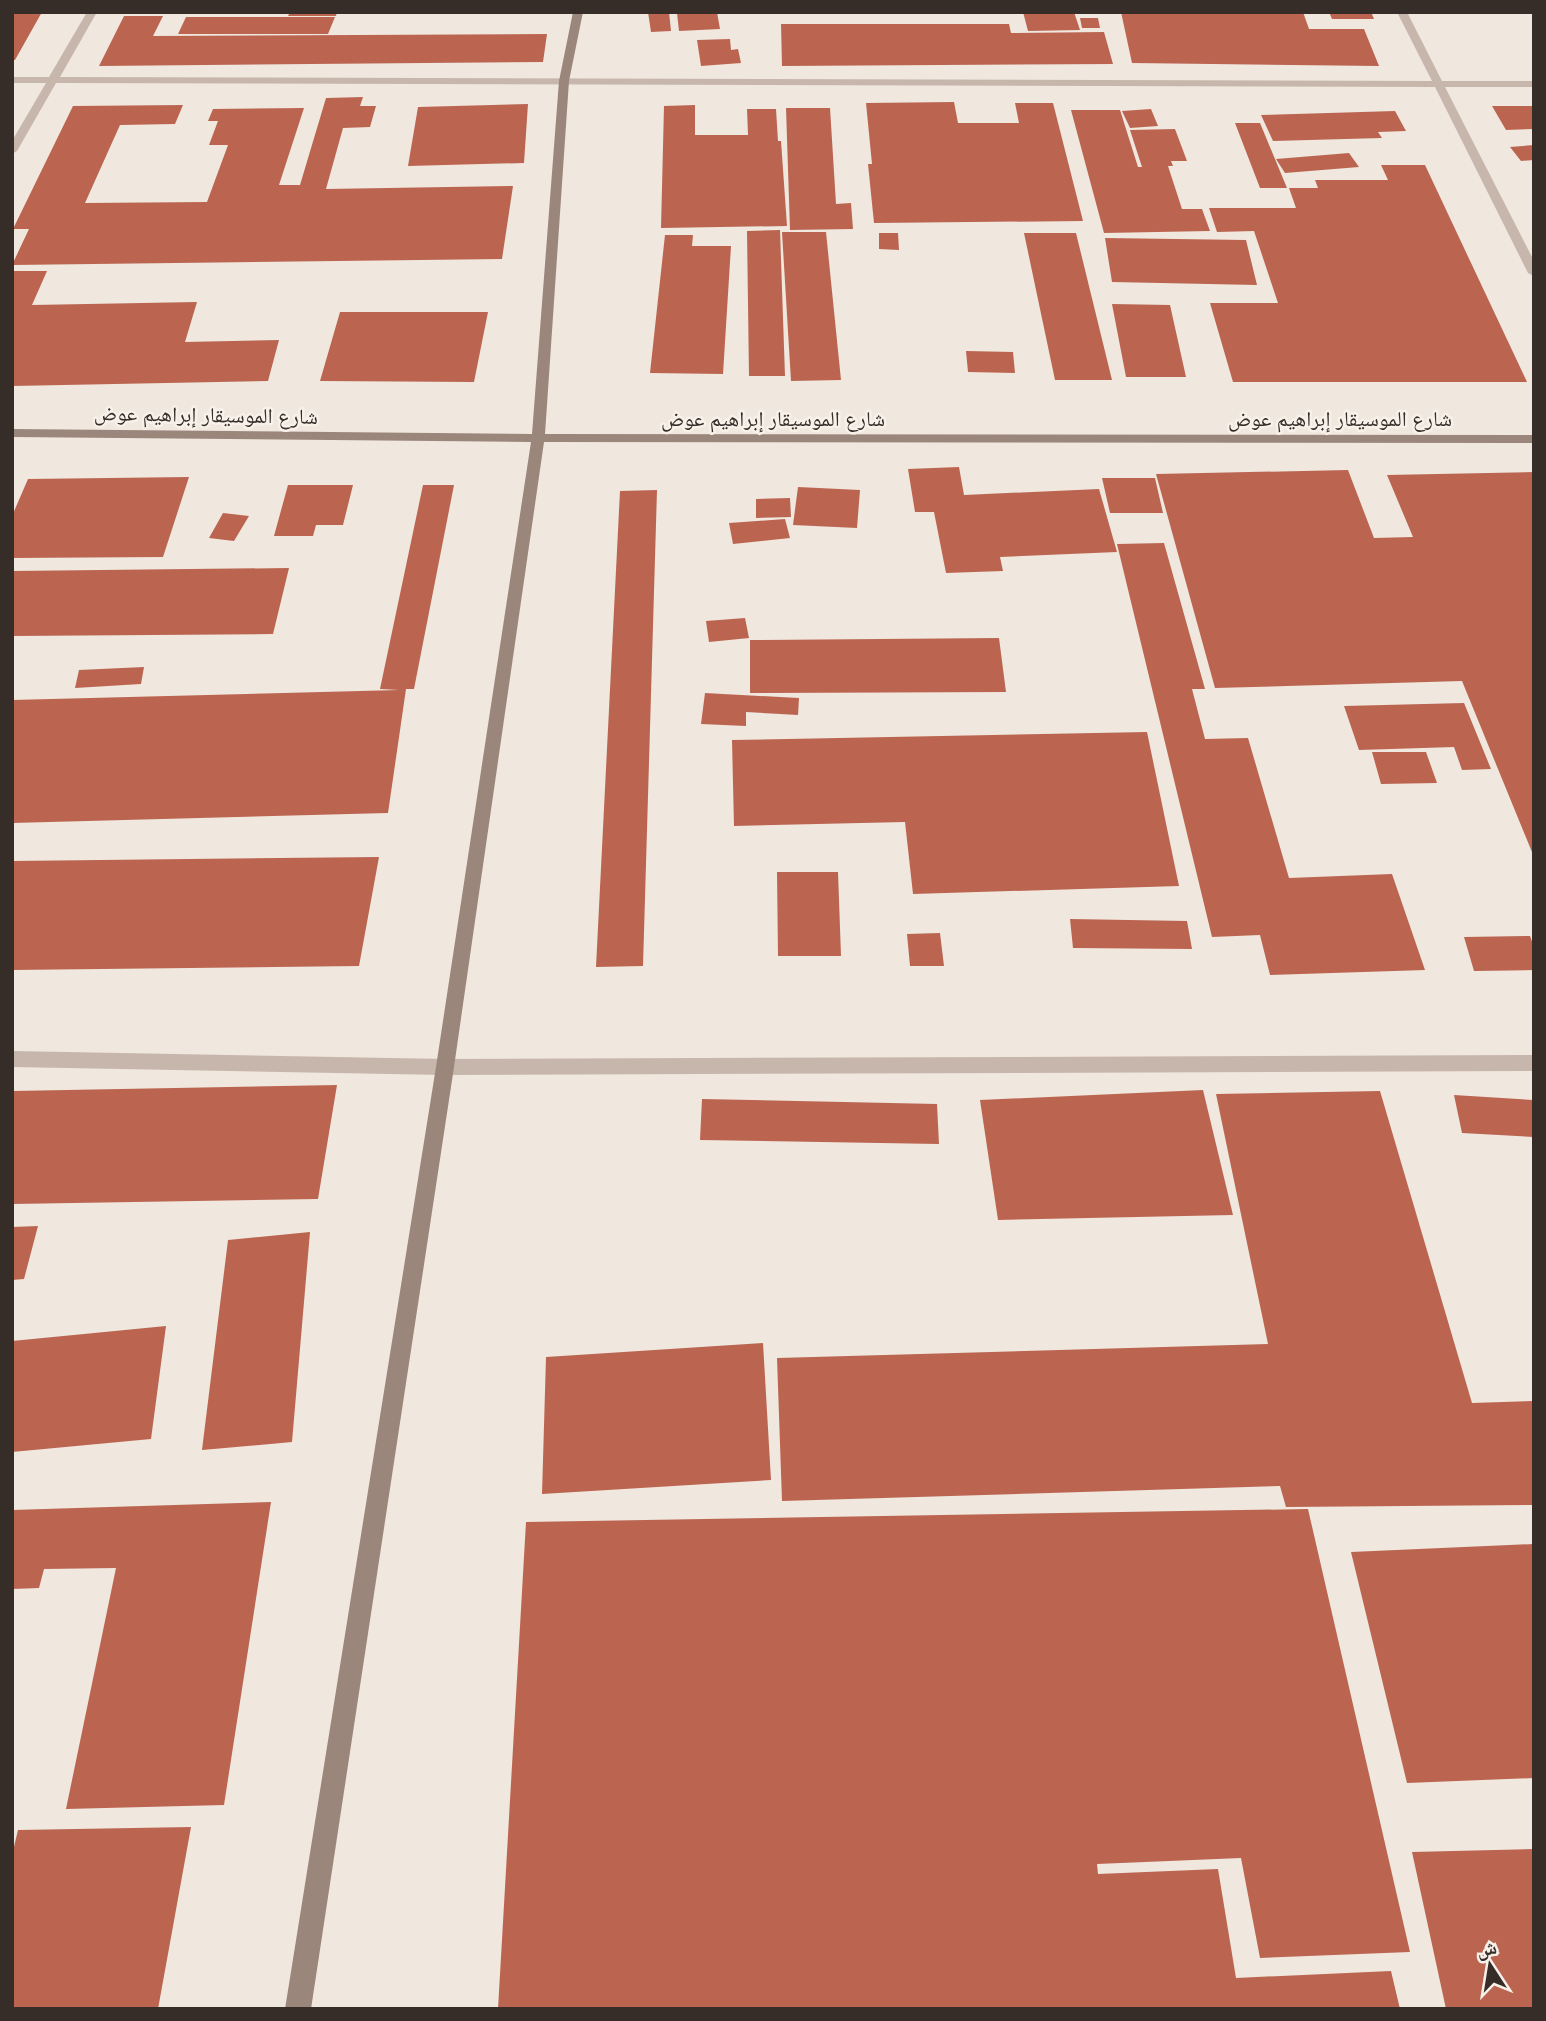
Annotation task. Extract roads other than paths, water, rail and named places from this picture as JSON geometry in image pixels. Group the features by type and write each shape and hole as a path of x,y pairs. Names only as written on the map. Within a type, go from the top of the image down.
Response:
{"street":[{"path":"298,2009 445,1067 538,438 564,82 578,12"},
{"name":"شارع الموسيقار إبراهيم عوض","path":"12,433 538,438 1534,439"}],"lane":[{"path":"12,151 92,12"},
{"path":"1402,12 1534,273"},
{"path":"12,80 1534,84"},
{"path":"12,1059 445,1067 1534,1063"}]}
